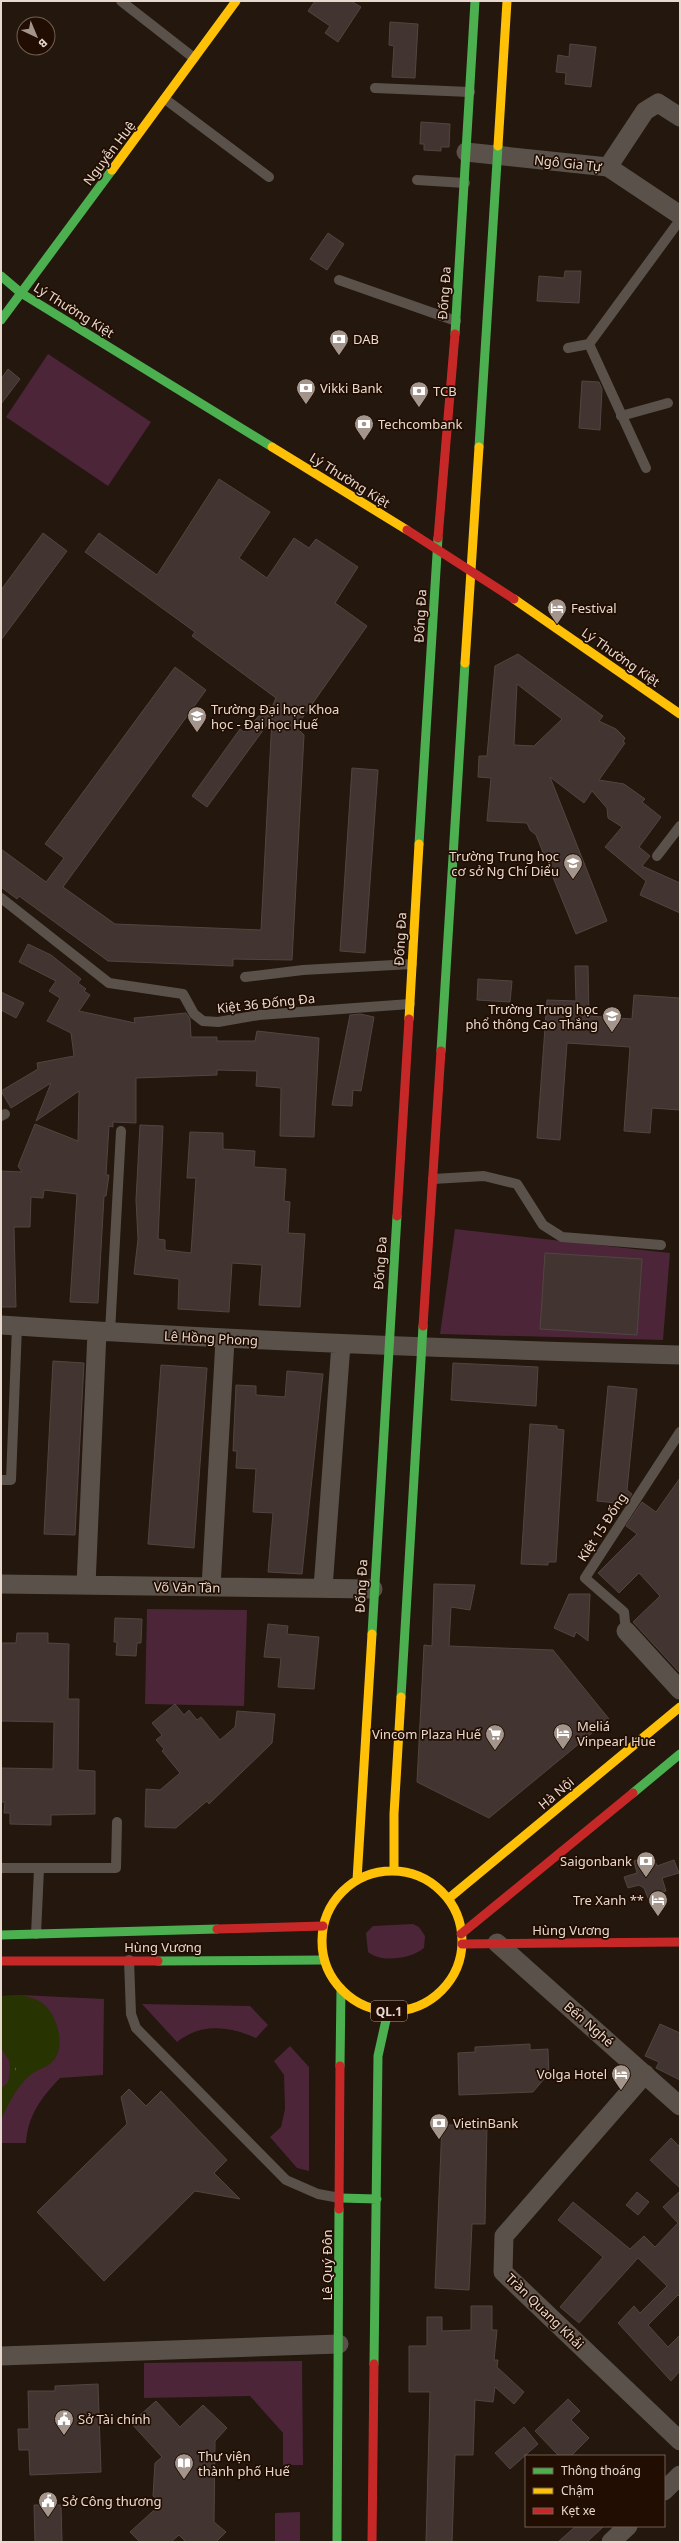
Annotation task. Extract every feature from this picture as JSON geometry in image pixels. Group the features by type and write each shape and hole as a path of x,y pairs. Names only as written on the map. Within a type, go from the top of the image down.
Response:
{"street":[{"name":"Nguyễn Huệ","path":"1,320 236,1"},
{"name":"Đống Đa","path":"357,1880 373,1589 437,549 456,321 475,1"},
{"path":"394,1871 394,1814 421,1349 472,570 496,155 507,1"},
{"path":"608,167 645,111 651,105 658,103 680,117"},
{"name":"Ngô Gia Tự","path":"466,152 608,167 680,215"},
{"name":"Lý Thường Kiệt","path":"1,276 21,293 472,570 680,714"},
{"name":"Lê Hồng Phong","path":"9,1326 225,1340 341,1344 421,1349 680,1355"},
{"path":"86,1585 103,1332"},
{"path":"211,1587 225,1340"},
{"path":"323,1588 341,1344"},
{"name":"Võ Văn Tần","path":"1,1584 373,1589"},
{"path":"626,1631 680,1690"},
{"name":"Hà Nội","path":"448,1899 680,1707"},
{"path":"462,1934 680,1754"},
{"name":"QL.1","path":"382,1871 394,1871 421,1878 433,1884 448,1899 459,1921 462,1934 462,1944 458,1962 450,1979 438,1993 424,2003 406,2009 388,2011 370,2007 355,2000 340,1989 324,1960 322,1938 323,1926 330,1908 342,1892 357,1880 382,1871"},
{"name":"Hùng Vương","path":"1,1935 323,1926"},
{"name":"Hùng Vương","path":"462,1944 680,1942"},
{"name":"Bến Nghé","path":"497,1943 680,2106"},
{"name":"Hùng Vương","path":"1,1961 324,1960"},
{"name":"Lê Quý Đôn","path":"337,2542 340,1989"},
{"path":"372,2542 378,2056 388,2011"},
{"name":"Trần Quang Khải","path":"645,2074 504,2236 503,2272 680,2441"},
{"path":"340,2198 377,2199"},
{"path":"1,2356 339,2344"},
{"path":"665,2490 680,2475"},
{"path":"611,2542 627,2527"}],"lane":[{"path":"121,1 194,58"},
{"path":"375,88 470,92"},
{"path":"165,99 270,177"},
{"path":"417,180 464,183"},
{"path":"568,348 589,344 680,220"},
{"path":"339,280 456,321"},
{"path":"589,344 646,468"},
{"path":"621,416 668,403"},
{"path":"657,856 680,826"},
{"name":"Kiệt 36 Đống Đa","path":"1,898 109,983 183,994 194,1014 203,1021 218,1022 259,1015 410,1004"},
{"path":"245,977 303,970 412,964"},
{"path":"103,1332 121,1131"},
{"path":"433,1179 484,1176 517,1184 543,1226 562,1237 662,1245"},
{"path":"1,1480 11,1480 9,1326"},
{"name":"Kiệt 15 Đống","path":"626,1631 624,1612 585,1578 680,1432"},
{"path":"1,1868 116,1868 117,1822"},
{"path":"36,1934 39,1869"},
{"path":"129,1960 131,2014 136,2028 286,2180 318,2194 340,2198"}],"shaded area":[{"path":"48,354 151,422 108,486 6,417"},
{"path":"455,1229 670,1253 663,1340 440,1334"},
{"path":"147,1609 247,1610 244,1706 145,1704"},
{"path":"413,1924 419,1927 425,1936 424,1948 418,1952 404,1957 380,1958 368,1952 366,1933 373,1926"},
{"path":"21,1995 104,1999 103,2075 60,2078 41,2100 33,2115 29,2124 26,2143 1,2143 1,1996"},
{"path":"21,1995 41,2002 51,2013 58,2029 58,2053 52,2062 33,2073 23,2082 10,2101 1,2121 1,2089 8,2082 10,2070 9,2060 1,2048 1,1996"},
{"path":"142,2004 250,2006 268,2025 256,2038 236,2031 215,2028 196,2032 177,2042"},
{"path":"290,2046 309,2067 309,2171 297,2168 270,2137 281,2127 285,2109 284,2075 274,2061"},
{"path":"302,2361 303,2465 283,2465 283,2433 250,2396 144,2398 144,2363"},
{"path":"300,2512 300,2542 275,2542 275,2513"}],"building":[{"path":"315,1 351,1 361,7 338,42 325,33 330,26 308,11"},
{"path":"390,22 418,24 415,78 392,77 394,46 389,45"},
{"path":"570,44 596,47 591,87 565,84 566,73 556,72 558,55 569,57"},
{"path":"421,122 450,124 449,147 441,147 441,151 424,150 424,144 420,144"},
{"path":"328,233 344,244 327,270 310,259"},
{"path":"565,271 581,271 579,303 537,301 539,276 564,278"},
{"path":"8,369 20,379 1,404 1,379"},
{"path":"582,381 599,382 602,389 600,430 579,428"},
{"path":"219,479 270,512 239,558 267,578 294,538 309,548 316,539 358,567 335,603 367,626 296,727 304,735 292,960 233,959 233,966 108,961 19,896 17,899 1,887 1,849 46,882 64,858 45,844 175,667 206,690 63,887 115,924 261,930 272,718 207,807 192,796 240,729 244,732 269,705 272,707 276,698 192,636 195,632 85,552 99,533 157,575"},
{"path":"43,533 67,551 1,640 1,590"},
{"path":"518,654 603,716 599,721 616,729 625,738 623,742 625,743 599,780 624,784 645,799 642,802 661,817 639,847 650,856 642,866 680,883 680,913 640,895 646,881 605,847 622,827 608,818 607,808 592,791 584,803 550,777 607,921 576,934 536,835 530,830 527,823 487,821 491,778 478,777 479,756 487,756 495,666","holes":["517,684 562,719 534,746 514,745"]},
{"path":"352,768 378,770 365,953 340,951"},
{"path":"28,944 51,955 81,979 78,983 86,989 84,991 90,995 79,1011 135,1023 134,1018 186,1013 190,1019 191,1037 217,1037 217,1041 255,1041 257,1031 319,1038 314,1137 280,1136 281,1088 256,1086 257,1071 217,1070 217,1075 136,1078 136,1123 113,1122 113,1127 109,1126 106,1175 109,1175 106,1196 104,1196 98,1303 70,1302 77,1194 44,1190 43,1198 31,1197 30,1227 14,1227 16,1307 1,1307 1,1171 22,1172 18,1166 35,1124 78,1141 79,1091 36,1121 51,1083 11,1108 1,1091 38,1069 37,1063 74,1056 71,1033 47,1021 60,998 49,991 56,981 19,962"},
{"path":"575,966 588,966 589,1016 632,1019 634,995 680,998 680,1110 652,1108 650,1133 624,1131 630,1047 567,1043 560,1140 537,1138 547,1000 576,1001"},
{"path":"478,979 512,981 510,1002 477,1000"},
{"path":"1,992 24,1003 16,1018 1,1010"},
{"path":"360,1014 374,1017 361,1091 353,1090 352,1106 332,1105 350,1015"},
{"path":"140,1125 163,1126 158,1239 165,1240 165,1250 191,1253 196,1178 187,1178 190,1132 223,1133 223,1149 255,1151 254,1167 286,1169 284,1201 290,1202 288,1233 305,1234 300,1307 259,1305 262,1265 232,1263 229,1312 178,1309 179,1279 134,1274 138,1239 136,1200"},
{"path":"545,1253 642,1259 637,1335 540,1329"},
{"path":"53,1361 84,1363 75,1535 44,1534"},
{"path":"453,1363 538,1367 536,1406 451,1400"},
{"path":"161,1365 207,1368 194,1548 148,1544"},
{"path":"287,1371 323,1374 302,1574 268,1572 273,1513 253,1512 256,1469 236,1468 237,1451 233,1451 236,1385 256,1386 256,1395 285,1397"},
{"path":"608,1386 637,1389 627,1490 632,1494 625,1504 597,1501"},
{"path":"530,1424 557,1426 557,1429 564,1430 556,1562 548,1562 548,1565 521,1564"},
{"path":"680,1478 680,1673 633,1622 660,1596 639,1573 619,1593 598,1573 637,1534 626,1526 642,1502 656,1512"},
{"name":"Vincom Plaza Huế","path":"434,1584 475,1585 470,1610 451,1607 449,1646 553,1650 609,1719 489,1818 417,1782 424,1645 432,1646"},
{"path":"569,1594 590,1594 588,1641 576,1632 574,1637 554,1628"},
{"path":"115,1618 142,1619 141,1643 137,1643 136,1656 116,1655 117,1642 114,1642"},
{"path":"268,1624 288,1626 287,1634 319,1637 314,1689 278,1687 281,1658 264,1657"},
{"path":"17,1633 48,1633 48,1643 69,1644 68,1699 79,1699 78,1770 95,1771 95,1814 51,1815 51,1825 10,1824 10,1813 4,1813 5,1802 1,1802 1,1768 53,1769 54,1722 1,1721 1,1643 16,1643"},
{"path":"175,1704 184,1715 189,1710 197,1720 201,1717 220,1740 235,1727 237,1711 275,1714 272,1743 209,1804 207,1801 176,1828 145,1827 146,1789 160,1790 180,1773 162,1751 164,1749 156,1740 162,1735 152,1723"},
{"path":"652,1854 657,1866 674,1860 679,1873 662,1878 666,1891 648,1898 644,1888 639,1885 628,1888 624,1877 637,1873 634,1861"},
{"path":"660,2024 680,2033 680,2080 656,2068 659,2062 645,2056"},
{"path":"530,2044 530,2050 548,2049 549,2078 544,2079 533,2092 459,2095 458,2053 475,2052 475,2047"},
{"path":"129,2089 146,2106 161,2091 227,2160 214,2173 240,2199 195,2191 104,2281 37,2212 127,2124 121,2097"},
{"path":"442,2125 487,2125 485,2224 472,2224 469,2290 435,2288"},
{"path":"671,2138 680,2147 680,2188 650,2160"},
{"path":"680,2191 680,2297 678,2295 648,2325 668,2347 680,2335 680,2371 671,2381 618,2323 634,2306 640,2313 667,2286 638,2258 579,2323 560,2307 603,2257 558,2220 573,2202 630,2249 644,2236 655,2247 678,2223 663,2207"},
{"path":"637,2192 649,2202 638,2215 626,2205"},
{"path":"471,2306 492,2306 492,2330 497,2330 494,2360 498,2360 497,2367 524,2392 514,2404 495,2387 493,2402 475,2400 473,2455 455,2455 452,2542 426,2542 430,2392 409,2392 409,2346 427,2346 427,2317 442,2317 442,2331 471,2330"},
{"path":"98,2384 101,2472 30,2475 29,2450 19,2450 18,2429 29,2429 28,2391 55,2391 55,2386"},
{"path":"568,2399 580,2411 571,2420 589,2438 572,2455 558,2455 535,2431"},
{"name":"Thư viện thành phố Huế","path":"156,2401 180,2427 203,2405 227,2428 215,2441 214,2522 226,2532 216,2542 186,2542 179,2535 171,2542 140,2542 130,2532 162,2503 153,2496 155,2463 162,2457 131,2423"},
{"path":"524,2427 538,2444 510,2469 495,2453"},
{"name":"Sở Công thương","path":"34,2505 61,2505 62,2542 35,2542"},
{"path":"575,2527 603,2527 587,2542 558,2542"}],"traffic: fast":[{"path":"455,334 475,1"},
{"path":"479,447 498,146"},
{"path":"1,320 112,170"},
{"path":"1,276 21,293 272,447"},
{"path":"419,844 438,538"},
{"path":"441,1051 465,663"},
{"path":"372,1634 397,1216"},
{"path":"401,1697 423,1326"},
{"path":"633,1793 680,1754"},
{"path":"1,1935 217,1929"},
{"path":"158,1961 324,1960"},
{"path":"340,2066 341,1989"},
{"path":"374,2364 378,2056 388,2011"},
{"path":"340,2198 377,2199"},
{"path":"337,2542 339,2209"}],"traffic: slow":[{"path":"112,170 236,1"},
{"path":"498,146 507,1"},
{"path":"272,447 407,530"},
{"path":"465,663 479,447"},
{"path":"514,599 680,714"},
{"path":"409,1019 419,844"},
{"path":"357,1880 372,1634"},
{"path":"394,1871 394,1814 401,1697"},
{"path":"448,1899 680,1707"},
{"path":"392,1871 412,1874 419,1877 431,1883 446,1897 459,1921 462,1941 459,1961 456,1968 450,1980 436,1995 412,2008 392,2011 372,2008 365,2005 353,1999 338,1985 325,1961 322,1941 325,1921 328,1914 334,1902 348,1887 372,1874 392,1871"}],"traffic: jam":[{"path":"438,538 455,334"},
{"path":"407,530 514,599"},
{"path":"397,1216 409,1019"},
{"path":"423,1326 441,1051"},
{"path":"461,1934 633,1793"},
{"path":"217,1929 323,1926"},
{"path":"462,1944 680,1942"},
{"path":"1,1961 158,1961"},
{"path":"339,2209 340,2066"},
{"path":"372,2542 374,2364"}],"place":[{"name":"DAB","path":"339,356"},
{"name":"Vikki Bank","path":"306,405"},
{"name":"TCB","path":"419,408"},
{"name":"Techcombank","path":"364,441"},
{"name":"Festival","path":"557,625"},
{"name":"Trường Đại học Khoa học - Đại học Huế","path":"197,733"},
{"name":"Trường Trung học cơ sở Ng Chí Diểu","path":"573,880"},
{"name":"Trường Trung học phổ thông Cao Thắng","path":"612,1033"},
{"name":"Meliá Vinpearl Hue","path":"563,1750"},
{"name":"Vincom Plaza Huế","path":"495,1751"},
{"name":"Saigonbank","path":"646,1878"},
{"name":"Tre Xanh **","path":"658,1917"},
{"name":"Volga Hotel","path":"621,2091"},
{"name":"VietinBank","path":"439,2140"},
{"name":"Sở Tài chính","path":"64,2436"},
{"name":"Thư viện thành phố Huế","path":"184,2480"},
{"name":"Sở Công thương","path":"48,2518"}]}
